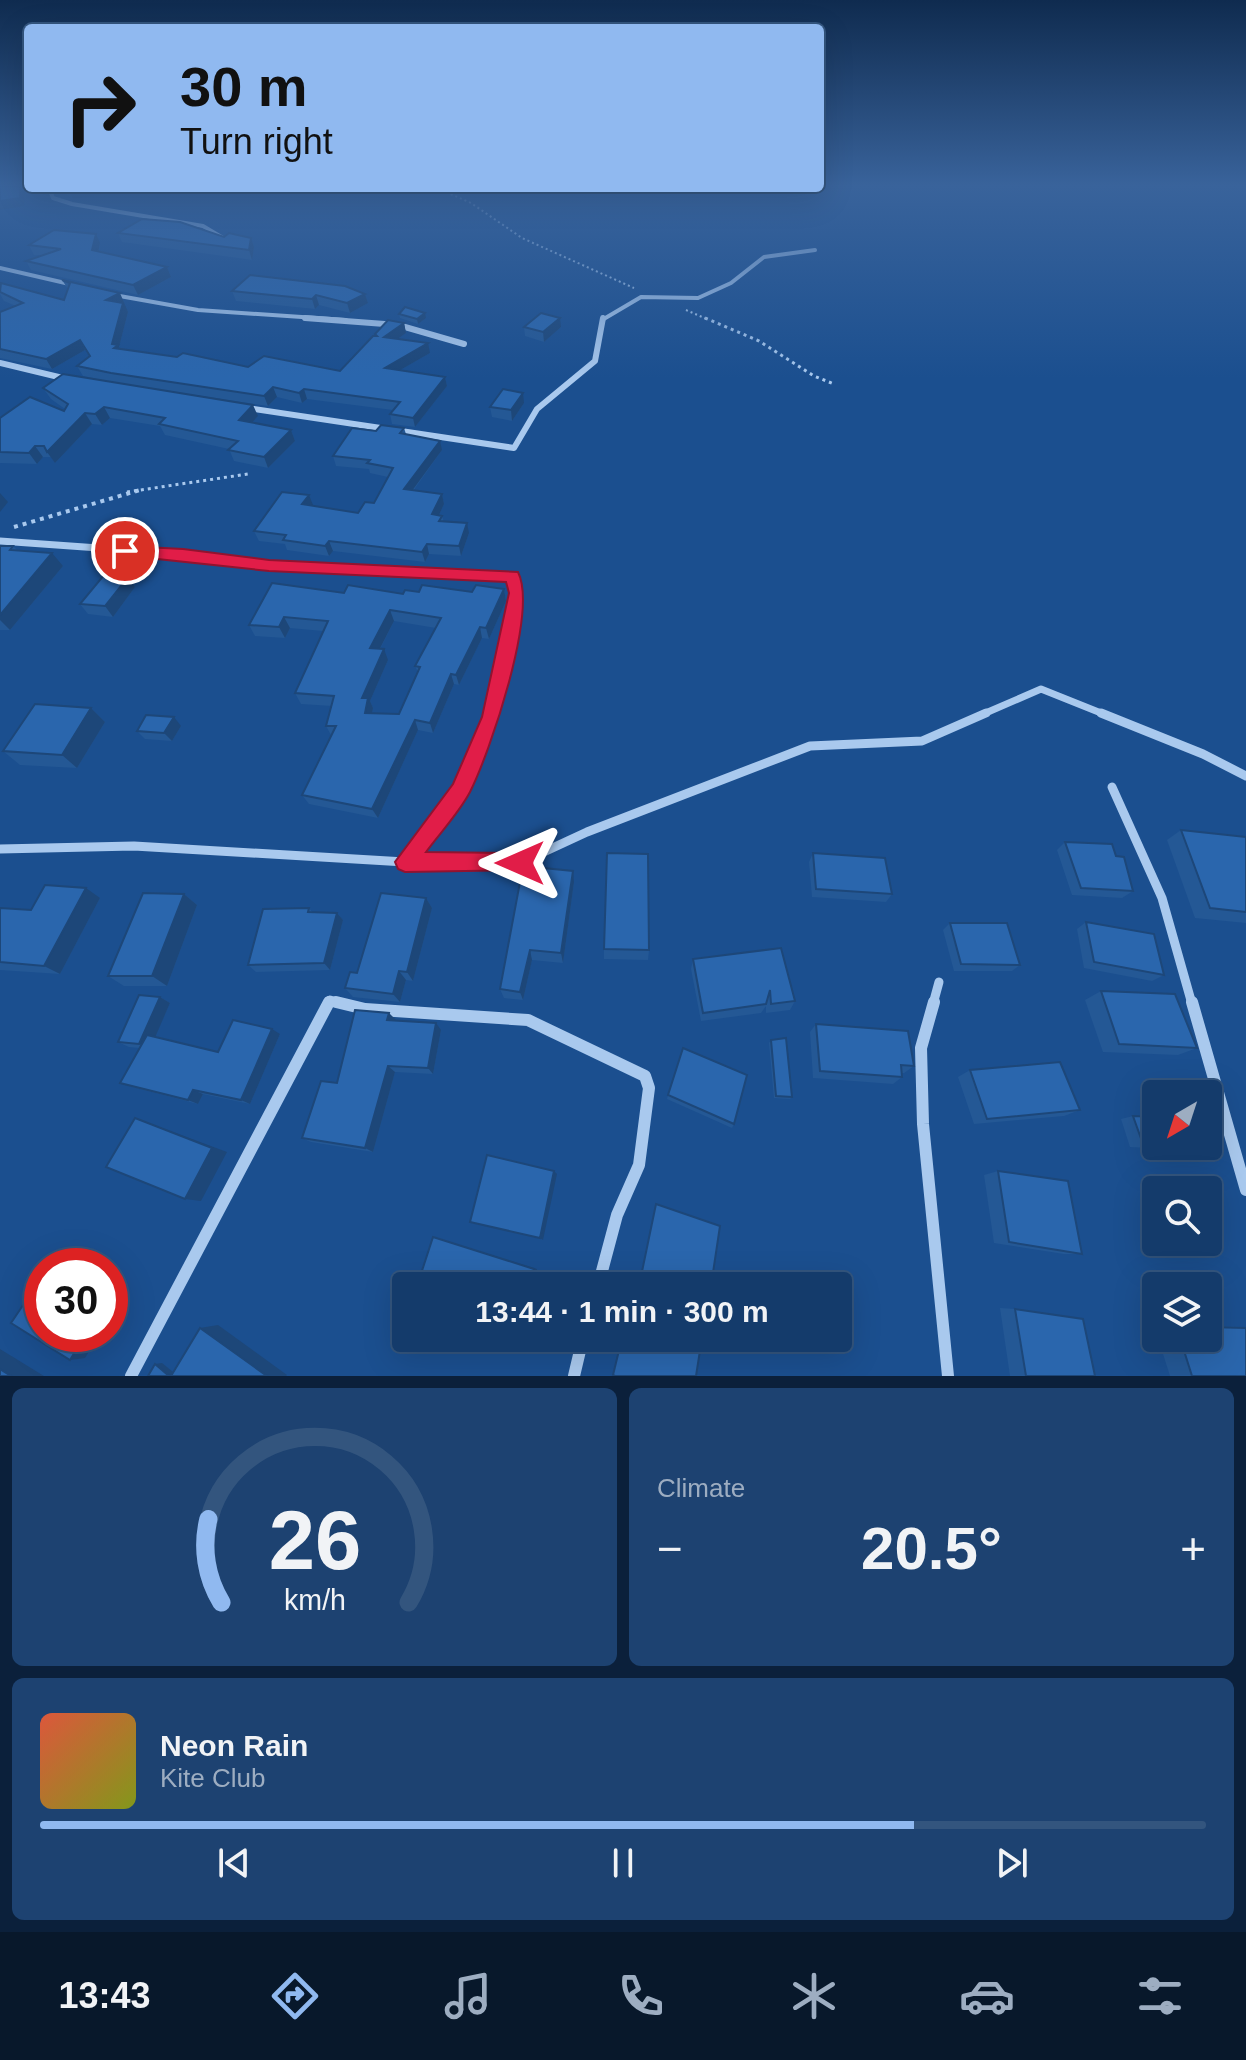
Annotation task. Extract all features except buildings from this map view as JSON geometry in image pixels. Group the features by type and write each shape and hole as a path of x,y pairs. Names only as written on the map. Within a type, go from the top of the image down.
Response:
{"street":[{"path":"238,407 514,448 519,429 553,392 595,361 603,317 641,297 698,298 731,283 764,257 813,250"},
{"path":"0,268 84,287"},
{"path":"112,295 194,311 370,321 412,327 464,344"},
{"path":"0,363 75,380"},
{"path":"0,541 183,554 269,565 513,576 517,593 492,717 461,790 405,862"},
{"path":"0,849 134,846 405,862 520,863 587,832 810,746 922,741 1041,689 1203,754 1246,776"},
{"path":"1112,787 1162,898 1246,1190"},
{"path":"939,982 921,1048 923,1124 948,1376"},
{"path":"131,1376 330,1000 365,1009 528,1020 645,1076 649,1088 639,1165 617,1215 602,1272"},
{"path":"574,1376 580,1352"}],"path":[{"path":"0,532 121,493 248,474"}],"route":[{"path":"125,551 183,554 269,565 513,576 517,593 492,717 461,790 405,862 520,863"}]}
